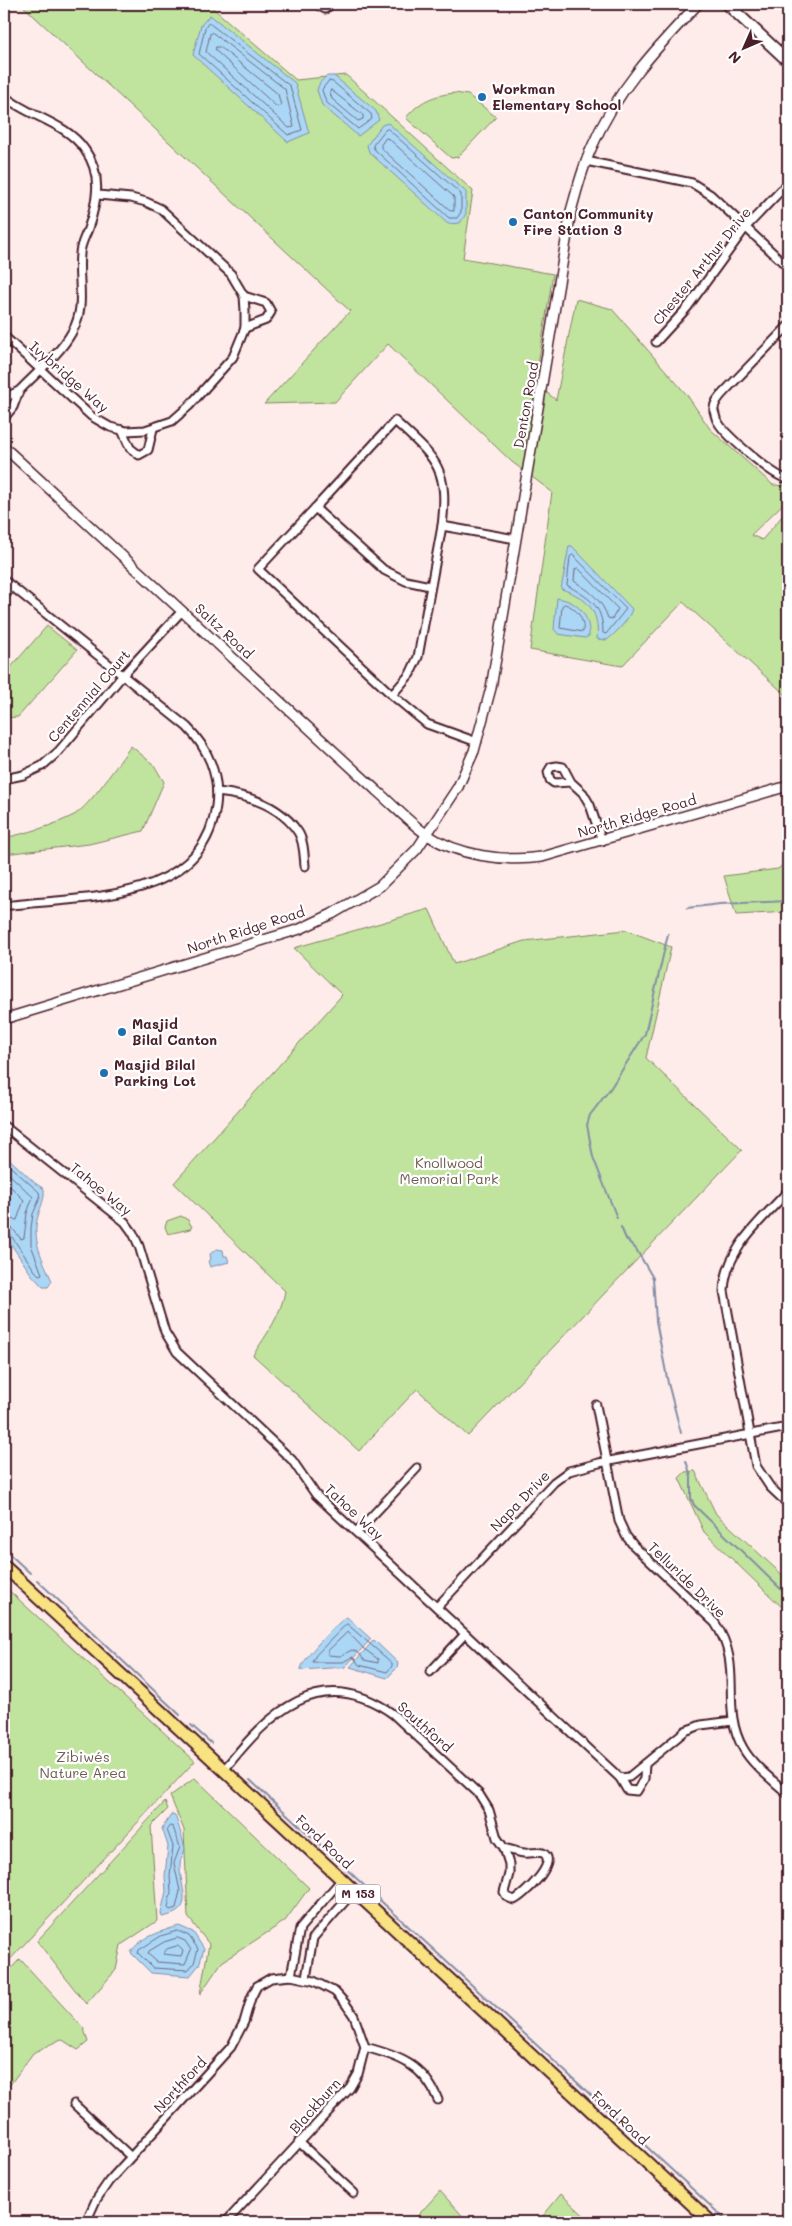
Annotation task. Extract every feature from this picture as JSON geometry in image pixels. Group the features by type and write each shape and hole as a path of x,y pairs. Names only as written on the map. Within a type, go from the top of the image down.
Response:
{"main road":[{"path":"727,4 786,56"},
{"name":"Ford Road","path":"4,1566 711,2222"}],"street":[{"path":"316,4 325,9 332,4"},
{"name":"Denton Road","path":"427,835 458,788 477,742 494,676 571,211 586,161 604,121 630,81 656,49 698,4"},
{"path":"4,96 29,113 65,130 77,140 92,163 96,175 98,195 80,250 78,265 82,298 80,312 72,332 19,391 4,398"},
{"path":"586,161 692,183 712,195 788,266"},
{"name":"Chester Arthur Drive","path":"656,342 687,308 746,227 788,184"},
{"path":"98,195 131,198 161,209 227,269 244,296 245,328 233,357 178,416 152,429 148,450 139,455 134,453 122,430"},
{"path":"244,296 266,303 271,312 266,320 245,328"},
{"path":"788,326 717,399 714,409 718,423 734,440 777,475 788,479"},
{"name":"Ivybridge Way","path":"4,336 91,416 102,423 122,430 152,429"},
{"path":"4,418 13,407 19,391"},
{"path":"392,695 410,674 418,657 442,526 444,494 437,467 421,445 395,421 258,569 392,695 427,724 477,742"},
{"name":"Saltz Road","path":"4,447 427,835"},
{"path":"315,508 384,570 406,582 430,586"},
{"path":"442,526 516,539"},
{"path":"4,580 187,727 199,740 214,773 217,792 213,822 201,846 187,863 162,880 105,896 4,906"},
{"path":"4,596 12,587"},
{"name":"Centennial Court","path":"4,779 23,775 42,766 58,752 123,675 182,611"},
{"path":"571,782 583,793 590,805 602,841"},
{"name":"North Ridge Road","path":"4,1019 300,929 332,914 380,886 427,835 469,852 499,858 524,859 542,857 788,786"},
{"path":"217,792 255,800 268,806 286,819 298,833 304,850 305,866"},
{"name":"Tahoe Way","path":"4,1126 125,1222 139,1246 165,1332 173,1346 292,1460 316,1495 620,1778 627,1790 636,1791 644,1779 645,1764"},
{"path":"788,1191 736,1249 725,1275 724,1301 754,1458 760,1474 770,1487 788,1504"},
{"name":"Telluride Drive","path":"596,1405 619,1521 626,1536 634,1546 715,1623 722,1633 729,1648 732,1662 733,1721 743,1748 752,1761 788,1794"},
{"name":"Napa Drive","path":"437,1607 554,1482 569,1471 608,1461 788,1427"},
{"path":"357,1532 417,1468"},
{"path":"430,1672 465,1634"},
{"name":"Southford","path":"224,1770 256,1733 284,1707 307,1697 323,1693 357,1696 379,1705 392,1714 479,1794 489,1810 497,1838 504,1848 510,1869 504,1892 507,1897 514,1900 521,1896 547,1868 549,1862 542,1853 523,1853 504,1848"},
{"path":"620,1778 629,1777 685,1731 702,1725 733,1721"},
{"path":"290,1976 300,1928 342,1879"},
{"path":"354,1891 313,1938 306,1978 328,1987 345,2003 354,2016 365,2047 393,2054 419,2070 432,2085 438,2100"},
{"name":"Northford","path":"86,2222 92,2207 105,2185 231,2047 241,2029 257,1986 271,1978 290,1976 306,1978"},
{"name":"Blackburn","path":"226,2222 350,2088 358,2074 365,2047"},
{"path":"74,2104 130,2156"},
{"path":"299,2142 354,2193"}],"green space":[{"path":"21,4 208,4 296,80 346,75 473,191 463,258 553,274 535,383 556,400 576,299 612,309 687,395 710,429 773,485 788,486 788,499 751,535 762,540 788,509 788,697 683,602 622,666 530,650 552,492 512,462 388,344 335,402 264,404 350,311"},
{"path":"455,93 468,95 496,117 458,157 451,158 406,118 422,103 440,95"},
{"path":"47,626 77,650 18,717 4,718 4,675"},
{"path":"131,746 154,765 164,782 143,831 89,844 4,854 4,838 49,826 81,810"},
{"path":"788,860 788,912 736,915 724,876 778,869"},
{"name":"Knollwood Memorial Park","path":"429,909 454,964 524,941 626,930 671,947 646,1058 742,1150 468,1436 417,1389 359,1451 253,1355 277,1316 285,1291 174,1183 342,995 294,948"},
{"path":"181,1216 188,1220 192,1227 168,1234 165,1227 167,1221"},
{"path":"695,1471 716,1514 788,1580 788,1613 704,1532 679,1478 685,1472"},
{"name":"Zibiwés Nature Area","path":"4,1586 195,1761 4,1966"},
{"path":"195,1778 309,1888 285,1921 222,1962 200,1994 209,1944 188,1917 184,1830 170,1796"},
{"path":"165,1802 168,1809 151,1826 157,1921 121,1945 116,1970 86,2004 37,1941"},
{"path":"20,1959 84,2029 88,2042 78,2050 61,2039 33,2053 4,2093 4,1976"},
{"path":"440,2191 468,2222 412,2222"},
{"path":"561,2194 591,2222 538,2222"}],"water":[{"path":"210,15 295,83 309,133 288,142 193,55 201,25"},
{"path":"327,76 334,76 376,111 379,120 358,136 322,105 317,90 320,82"},
{"path":"388,123 466,192 466,214 460,223 448,224 369,152 367,145 382,125"},
{"path":"569,546 572,546 632,609 625,622 607,640 597,639 596,620 590,606 578,596 561,589"},
{"path":"557,598 571,602 581,610 589,628 589,636 585,638 558,634 554,629"},
{"path":"4,1154 44,1189 36,1233 39,1250 52,1281 48,1287 43,1287 31,1274 4,1234"},
{"path":"217,1249 223,1250 224,1256 227,1256 229,1262 210,1267 208,1261 211,1260 210,1254"},
{"path":"347,1617 371,1639 345,1667 301,1670 306,1659 320,1642 335,1626"},
{"path":"374,1640 398,1663 397,1668 387,1678 350,1667"},
{"path":"172,1814 175,1815 185,1849 180,1864 184,1897 180,1910 162,1917 161,1913 166,1891 165,1876 168,1846 162,1828"},
{"path":"179,1926 193,1932 204,1949 199,1965 190,1976 151,1973 131,1953 145,1939 159,1932"}],"waterway":[{"path":"687,908 720,904 788,901"},
{"path":"617,1218 593,1157 587,1125 590,1115 610,1089 645,1034 668,934"},
{"path":"621,1227 626,1239 636,1249 653,1278 656,1321 668,1383 681,1433"},
{"path":"686,1461 691,1476 691,1498 694,1505 788,1596"},
{"path":"4,1549 30,1573"},
{"path":"37,1580 180,1715"},
{"path":"191,1725 211,1743"},
{"path":"250,1780 728,2222"}],"place":[{"name":"Workman Elementary School","path":"482,97"},
{"name":"Canton Community Fire Station 3","path":"513,222"},
{"name":"Masjid Bilal Canton","path":"122,1032"},
{"name":"Masjid Bilal Parking Lot","path":"104,1073"}]}
